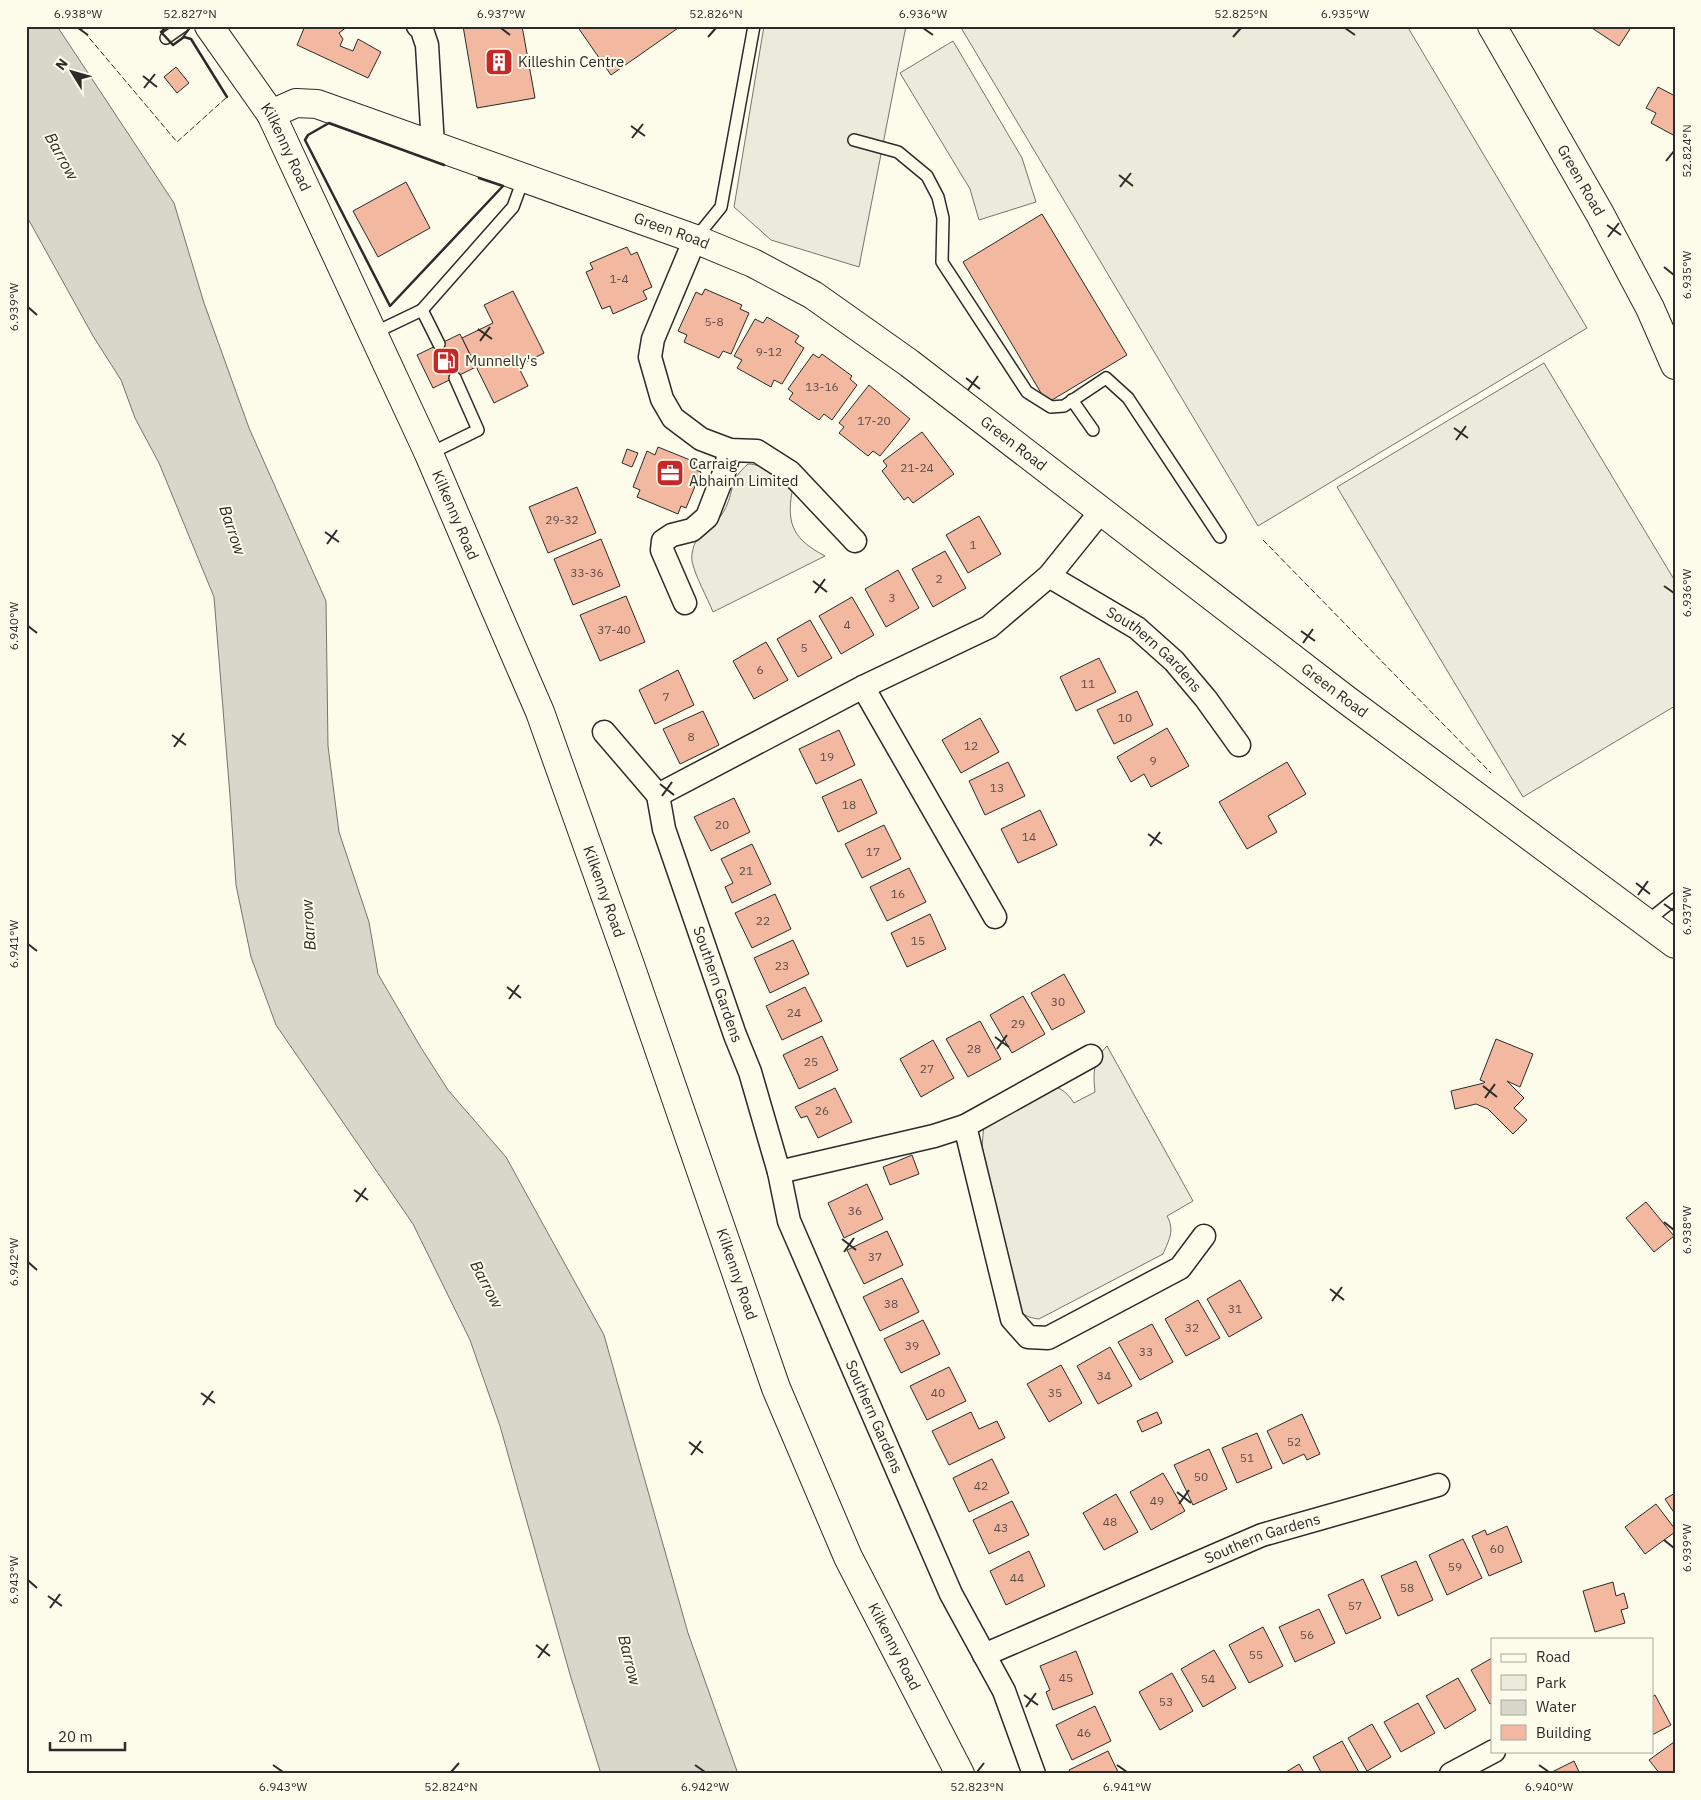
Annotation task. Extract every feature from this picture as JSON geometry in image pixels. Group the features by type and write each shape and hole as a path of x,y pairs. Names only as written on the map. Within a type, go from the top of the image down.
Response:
{"street":[{"name":"Kilkenny Road","path":"209,26 271,114 429,454 540,712 630,965 776,1388 848,1557 960,1774"},
{"path":"418,26 422,30 427,45 433,146"},
{"name":"Green Road","path":"1492,26 1600,214 1650,308 1675,365"},
{"name":"Green Road","path":"271,114 296,104 317,104 695,239 753,262 813,295 909,363 1344,698 1675,944"},
{"path":"695,239 653,339 650,358 662,399 673,418 701,439 730,450 756,451 790,472 855,541"},
{"path":"685,603 662,550 663,541 672,535 692,530 707,517 724,474 730,450"},
{"path":"604,732 658,795 864,687 989,627 1049,576 1102,510"},
{"name":"Southern Gardens","path":"1049,576 1137,628 1174,661 1206,699 1239,745"},
{"path":"864,687 995,917"},
{"name":"Southern Gardens","path":"658,795 664,829 750,1072 779,1172 788,1221 951,1594 1004,1691 1034,1774"},
{"path":"779,1172 934,1136 965,1126 1091,1056"},
{"path":"965,1126 1012,1319 1028,1337 1048,1338 1180,1268 1204,1236"},
{"name":"Southern Gardens","path":"984,1655 1262,1535 1438,1486"},
{"path":"1451,1774 1491,1760"}],"lane":[{"path":"166,38 183,26"},
{"path":"695,239 721,207 754,26"},
{"path":"854,140 898,152 927,176 938,197 943,218 942,262 1027,392 1051,407 1064,406 1106,378 1128,398 1220,537"},
{"path":"374,333 422,310 513,207 524,178"},
{"path":"422,310 439,344"},
{"path":"429,454 478,430 455,378"},
{"path":"1072,400 1093,430"},
{"path":"1646,922 1675,899"}],"green space":[{"path":"960,26 1407,26 1587,328 1258,526"},
{"path":"1544,363 1675,581 1675,706 1523,797 1337,487"},
{"path":"748,464 767,470 792,492 790,514 795,531 806,544 825,556 713,612 698,580 692,559 693,549 701,535 721,516 737,476"},
{"path":"1107,1046 1193,1201 1167,1216 1171,1230 1163,1254 1039,1319 1029,1317 1021,1311 1016,1298 982,1147 984,1123 1052,1086 1059,1088 1074,1103 1095,1092 1095,1067 1099,1056"}],"shaded area":[{"path":"764,26 906,26 859,267 771,240 734,207"},
{"path":"953,41 1022,158 1036,202 979,220 970,189 900,73"}],"water":[{"name":"Barrow","path":"26,26 57,26 174,203 204,303 249,428 326,601 328,746 339,832 369,922 378,974 448,1090 506,1157 604,1335 688,1633 738,1774 601,1774 571,1678 500,1426 470,1340 413,1224 276,1025 251,957 236,885 214,597 159,463 135,418 121,380 93,336 26,215"}],"building":[{"path":"305,26 348,26 339,33 343,39 340,46 353,51 358,39 381,52 368,78 297,45"},
{"name":"Killeshin Centre","path":"463,26 522,26 535,98 477,108"},
{"path":"577,26 681,26 611,75"},
{"path":"1589,26 1632,26 1619,46"},
{"path":"176,67 189,83 177,93 164,77"},
{"path":"1658,87 1675,96 1675,136 1651,123 1656,113 1646,108"},
{"path":"406,182 430,228 378,257 353,211"},
{"path":"1042,214 1127,355 1047,403 963,262"},
{"path":"627,247 631,255 637,252 652,287 643,291 647,299 613,314 610,306 602,309 586,272 593,269 590,263"},
{"path":"705,289 742,305 740,309 749,313 731,354 723,351 719,358 684,342 687,335 678,331 696,292 702,295"},
{"path":"513,291 544,353 518,366 528,386 494,403 462,338 493,323 484,305"},
{"path":"767,317 799,336 795,342 804,348 782,384 774,380 771,387 737,368 742,360 734,356 755,319 763,323"},
{"name":"Munnelly's","path":"460,334 476,367 433,388 417,355"},
{"path":"813,354 819,358 822,354 852,376 850,379 857,385 832,420 824,414 819,420 789,399 793,393 788,389"},
{"path":"869,385 910,419 880,456 873,451 868,456 839,433 844,427 839,423"},
{"path":"922,432 954,474 913,503 908,497 904,500 882,471 887,466 883,461"},
{"path":"658,447 695,462 693,469 701,472 686,508 681,506 678,514 637,497 640,490 633,487 647,451 655,455"},
{"path":"627,449 638,453 632,467 622,463"},
{"path":"577,487 596,533 548,553 529,507"},
{"path":"979,516 1001,554 968,573 946,535"},
{"path":"601,539 620,586 573,605 554,559"},
{"path":"945,551 966,588 933,607 912,569"},
{"path":"898,570 919,608 886,627 865,589"},
{"path":"626,596 645,642 600,661 580,615"},
{"path":"852,597 874,635 841,654 819,616"},
{"path":"810,620 832,658 798,677 777,639"},
{"path":"766,642 788,680 754,699 733,661"},
{"path":"1099,658 1116,692 1076,711 1060,677"},
{"path":"678,670 694,705 655,724 639,690"},
{"path":"1137,691 1153,725 1114,744 1097,710"},
{"path":"703,711 719,745 680,764 663,729"},
{"path":"980,718 999,752 961,773 942,740"},
{"path":"1167,728 1189,766 1151,787 1144,774 1131,782 1117,757"},
{"path":"839,730 855,765 816,784 799,749"},
{"path":"1008,762 1025,796 985,815 969,781"},
{"path":"1287,762 1306,794 1268,816 1277,832 1247,849 1219,802"},
{"path":"861,779 877,813 838,832 822,797"},
{"path":"734,798 750,832 711,851 694,817"},
{"path":"1040,810 1057,845 1018,863 1001,829"},
{"path":"884,825 901,859 862,878 845,844"},
{"path":"752,844 771,884 732,903 725,887 733,883 721,859"},
{"path":"909,868 926,902 887,921 870,887"},
{"path":"775,894 791,929 752,948 735,913"},
{"path":"930,914 946,949 907,967 891,933"},
{"path":"793,940 809,974 770,993 754,958"},
{"path":"1064,974 1085,1012 1052,1030 1031,993"},
{"path":"805,987 822,1021 782,1040 766,1006"},
{"path":"1023,996 1045,1034 1012,1053 990,1015"},
{"path":"980,1021 1001,1059 968,1077 946,1039"},
{"path":"822,1036 838,1070 799,1089 783,1055"},
{"path":"1496,1039 1533,1054 1520,1087 1507,1081 1524,1098 1514,1108 1527,1120 1513,1134 1488,1109 1476,1104 1455,1109 1451,1091 1485,1082 1480,1080"},
{"path":"933,1040 954,1078 921,1097 900,1059"},
{"path":"835,1088 852,1122 818,1138 807,1116 801,1118 795,1107"},
{"path":"912,1155 919,1174 890,1185 883,1167"},
{"path":"867,1184 883,1219 844,1238 828,1203"},
{"path":"1646,1202 1674,1236 1654,1252 1626,1218"},
{"path":"887,1231 903,1265 864,1284 847,1250"},
{"path":"902,1278 919,1312 880,1331 863,1297"},
{"path":"1240,1280 1262,1318 1229,1337 1207,1299"},
{"path":"1198,1300 1220,1338 1186,1356 1165,1319"},
{"path":"923,1320 940,1354 901,1373 884,1339"},
{"path":"1152,1324 1173,1362 1140,1380 1118,1342"},
{"path":"1110,1347 1132,1386 1098,1404 1077,1366"},
{"path":"1061,1365 1082,1403 1049,1422 1027,1384"},
{"path":"949,1367 966,1401 927,1420 910,1386"},
{"path":"971,1412 979,1429 997,1421 1005,1438 949,1465 932,1431"},
{"path":"1157,1412 1162,1423 1142,1432 1137,1421"},
{"path":"1302,1414 1320,1454 1307,1460 1304,1454 1283,1464 1267,1431"},
{"path":"1257,1433 1272,1468 1237,1483 1222,1448"},
{"path":"1209,1449 1227,1489 1193,1505 1174,1465"},
{"path":"992,1459 1009,1493 969,1512 953,1478"},
{"path":"1163,1473 1185,1511 1151,1530 1130,1492"},
{"path":"1675,1493 1675,1514 1665,1499"},
{"path":"1116,1494 1138,1532 1104,1550 1083,1513"},
{"path":"1012,1501 1029,1535 989,1554 973,1520"},
{"path":"1656,1504 1675,1529 1675,1532 1645,1554 1625,1527"},
{"path":"1507,1526 1522,1562 1489,1576 1472,1536 1485,1530 1487,1535"},
{"path":"1463,1539 1482,1578 1447,1595 1429,1555"},
{"path":"1029,1551 1045,1586 1006,1605 990,1571"},
{"path":"1416,1561 1433,1600 1398,1616 1381,1576"},
{"path":"1363,1579 1381,1618 1346,1634 1328,1595"},
{"path":"1613,1582 1616,1596 1624,1593 1628,1608 1621,1610 1625,1623 1595,1632 1583,1591"},
{"path":"1319,1609 1335,1643 1295,1662 1279,1627"},
{"path":"1263,1627 1283,1666 1249,1683 1229,1645"},
{"path":"1214,1650 1236,1688 1203,1707 1181,1669"},
{"path":"1076,1651 1093,1694 1053,1710 1046,1692 1050,1690 1040,1666"},
{"path":"1491,1659 1491,1704 1490,1704 1471,1670"},
{"path":"1172,1673 1193,1711 1160,1730 1139,1692"},
{"path":"1458,1678 1476,1710 1445,1729 1426,1696"},
{"path":"1654,1696 1671,1725 1654,1734"},
{"path":"1418,1703 1435,1733 1401,1752 1384,1722"},
{"path":"1095,1706 1111,1741 1072,1760 1056,1725"},
{"path":"1372,1724 1391,1757 1362,1774 1367,1771 1348,1738"},
{"path":"1342,1741 1360,1774 1322,1774 1313,1757"},
{"path":"1674,1742 1675,1774 1660,1774 1649,1760"},
{"path":"1108,1751 1119,1774 1071,1774 1069,1770"},
{"path":"1574,1761 1580,1774 1548,1774"},
{"path":"1299,1764 1305,1774 1283,1774"}],"fence":[{"path":"82,26 80,27 177,142 227,97"},
{"path":"1263,540 1491,773"}],"wall":[{"path":"168,26 161,32 173,45 184,37 191,39 227,97"},
{"path":"444,165 329,123 308,135 305,140 390,306 503,186 479,178"}],"place":[{"name":"Killeshin Centre","path":"499,62"},
{"name":"Munnelly's","path":"446,361"},
{"name":"Carraig Abhainn Limited","path":"670,473"}]}
